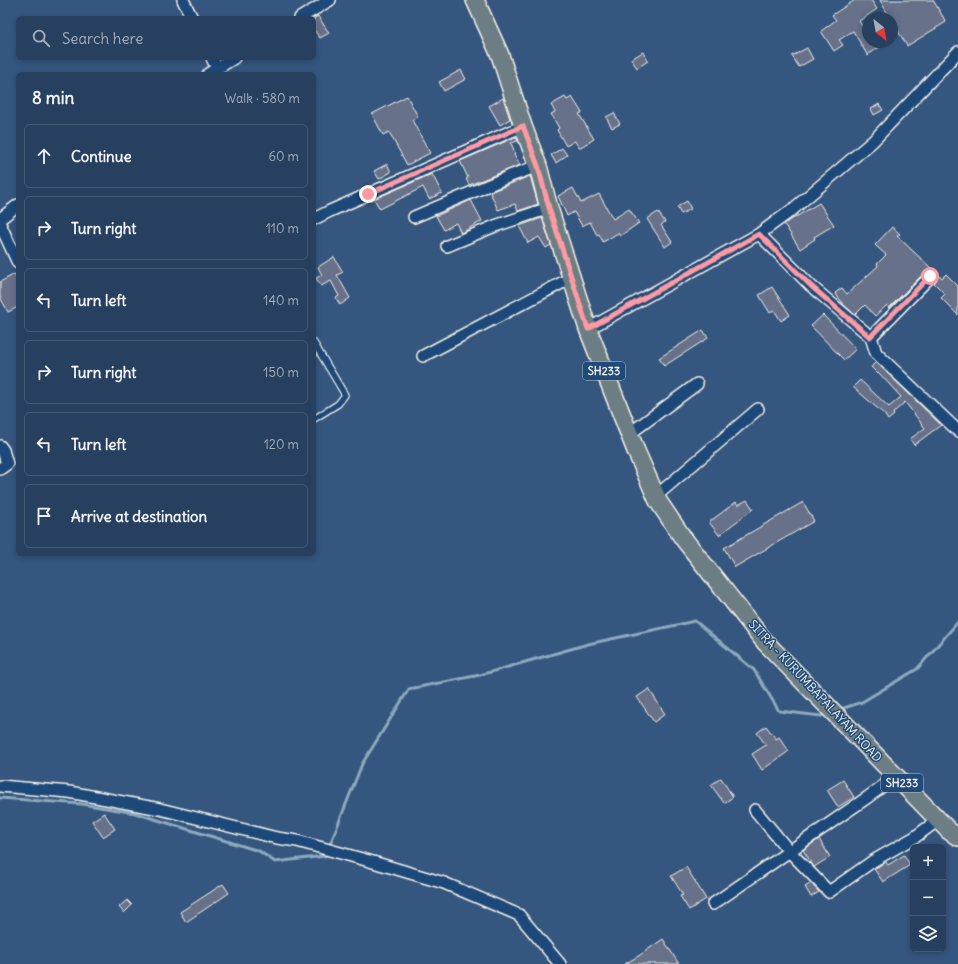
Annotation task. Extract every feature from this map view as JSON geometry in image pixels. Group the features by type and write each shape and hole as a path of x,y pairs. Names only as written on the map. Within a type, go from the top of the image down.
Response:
{"main road":[{"name":"SITRA - KURUMBAPALAYAM ROAD","path":"475,0 500,56 538,166 549,208 588,329 629,434 656,496 683,538 765,642 895,777 949,831 958,837"}],"street":[{"path":"183,0 191,16"},
{"path":"303,16 330,0"},
{"path":"588,329 759,234 792,210 872,141 958,52"},
{"path":"212,60 213,71 231,60"},
{"path":"316,218 523,126"},
{"path":"414,217 510,176 538,166"},
{"path":"0,220 16,207"},
{"path":"447,246 495,226 549,208"},
{"path":"0,224 16,259"},
{"path":"759,234 811,286 870,337 876,354 958,431"},
{"path":"870,337 930,276"},
{"path":"423,356 571,278"},
{"path":"629,434 697,384"},
{"path":"656,496 758,409"},
{"path":"0,446 3,450 7,464 0,469"},
{"path":"713,904 895,777"},
{"path":"0,786 69,792 160,809 277,838 296,840 444,883 519,915 560,964"},
{"path":"755,810 789,851 829,892 873,861 915,837 938,820"}],"lane":[{"path":"316,346 345,395 338,404 316,419"}],"building":[{"path":"855,0 871,0 877,9 872,12 862,12 862,19 859,21 862,26 862,46 853,31 839,40 843,45 834,51 821,31 836,20 832,15"},
{"path":"880,0 933,0 946,22 907,46 898,31 898,12 887,12"},
{"path":"318,16 329,33 320,38 316,33 316,17"},
{"path":"807,48 813,59 799,67 792,56"},
{"path":"863,48 878,48 868,54 868,56"},
{"path":"643,52 648,61 637,68 631,59"},
{"path":"461,70 466,79 444,91 439,82"},
{"path":"407,96 418,117 412,120 430,153 407,165 389,132 383,135 372,114"},
{"path":"565,97 567,100 572,97 582,113 579,114 594,139 579,148 575,141 566,146 557,130 559,128 551,114 555,112 551,105"},
{"path":"503,98 510,119 500,125 489,106"},
{"path":"879,104 883,110 874,115 871,109"},
{"path":"614,113 620,124 612,128 606,117"},
{"path":"516,137 518,141 511,143 515,153 514,154 520,165 469,185 466,179 468,178 460,161"},
{"path":"562,148 567,155 556,163 551,155"},
{"path":"387,164 391,172 379,179 374,171"},
{"path":"432,174 442,193 429,199 423,187 380,209 374,199"},
{"path":"530,176 538,204 518,211 515,204 498,210 490,192"},
{"path":"573,188 581,203 599,194 613,219 629,209 639,223 620,236 618,233 603,242 599,234 597,235 590,222 582,226 574,212 567,216 558,196"},
{"path":"471,200 482,221 461,233 456,223 444,230 436,216"},
{"path":"687,201 691,209 681,214 677,207"},
{"path":"819,203 834,225 814,237 815,239 800,249 784,224"},
{"path":"658,212 665,222 661,225 672,242 665,247 647,219"},
{"path":"542,218 551,245 546,248 539,237 528,243 519,226"},
{"path":"892,227 900,234 897,236 932,269 926,271 889,308 887,305 875,316 865,305 855,315 843,304 835,293 842,288 847,294 878,266 877,264 886,255 875,245"},
{"path":"334,257 343,272 337,275 350,298 340,305 336,298 339,296 331,281 321,286 316,278 322,275 318,267"},
{"path":"15,274 16,276 16,308 8,312 0,297 0,282"},
{"path":"946,274 958,286 958,315 941,298 945,294 934,283 938,278 938,275 942,278"},
{"path":"772,287 790,315 781,321 774,310 770,313 759,295"},
{"path":"823,315 856,349 844,360 811,326"},
{"path":"703,330 708,338 664,366 659,358"},
{"path":"876,362 941,425 914,445 910,439 925,428 905,402 888,420 884,414 853,387 860,380 889,407 901,397 879,373 878,374 871,367"},
{"path":"747,500 753,509 719,535 709,522 736,502 738,505"},
{"path":"803,502 814,521 735,567 724,548"},
{"path":"649,689 665,714 654,722 637,697"},
{"path":"766,726 776,739 779,737 789,751 762,770 752,754 766,745 757,733"},
{"path":"721,778 733,797 724,803 711,785"},
{"path":"843,780 854,797 838,807 827,790"},
{"path":"104,813 115,829 103,837 92,821"},
{"path":"819,839 830,857 814,867 803,850"},
{"path":"904,855 910,865 883,882 874,869 886,862 888,865"},
{"path":"686,867 706,899 689,910 680,896 683,895 671,876"},
{"path":"811,883 819,892 811,897 805,887"},
{"path":"223,884 229,893 186,922 180,912"},
{"path":"127,900 132,905 124,913 119,907"},
{"path":"663,939 679,964 625,964 640,955"}],"waterway":[{"path":"329,847 362,764 409,689 480,675 588,644 695,621 754,670 779,711 821,716 827,714"},
{"path":"838,710 862,702 917,669 958,622"},
{"path":"0,798 82,804 135,813 259,851 275,862 325,856 326,852"}],"route":[{"path":"368,194 523,126 538,166 549,208 588,329 759,234 811,286 870,337 930,276"}]}
